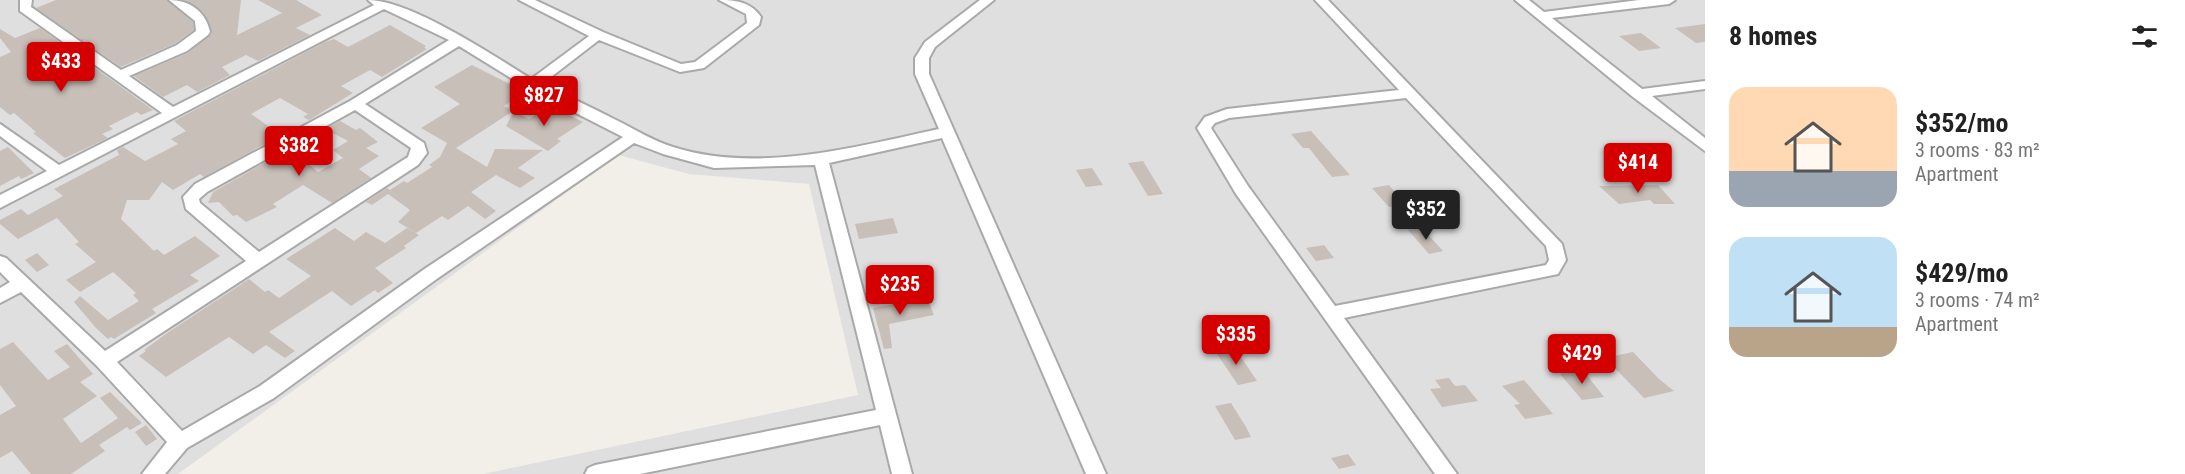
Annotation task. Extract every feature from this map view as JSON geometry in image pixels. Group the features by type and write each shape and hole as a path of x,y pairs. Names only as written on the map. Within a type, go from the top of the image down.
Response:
{"street":[{"path":"26,0 24,8 173,114"},
{"path":"119,76 182,48 203,32 201,19 175,0"},
{"path":"525,0 598,35 680,68 699,65 753,25 755,17 751,11 725,0"},
{"path":"988,0 930,45 922,58 922,74 1096,474"},
{"path":"1321,0 1554,244 1558,260 1552,270 1333,313"},
{"path":"1521,0 1705,146"},
{"path":"1541,16 1669,0"},
{"path":"0,202 173,114 378,3 459,40 532,85 609,122 633,137 668,151 714,163 821,160 947,132"},
{"path":"532,85 598,35"},
{"path":"258,261 192,205 192,197 201,188 355,104 459,40"},
{"path":"1638,94 1705,85"},
{"path":"1408,93 1227,114 1210,120 1204,128 1242,190 1447,474"},
{"path":"104,361 413,161 419,153 419,146 355,104"},
{"path":"1,132 58,172"},
{"path":"153,474 180,442 267,393 432,273 633,137"},
{"path":"821,160 885,416 902,474"},
{"path":"0,262 104,361 180,442"},
{"path":"0,296 21,284"},
{"path":"595,474 885,416"}],"shaded area":[{"path":"0,0 1705,0 1705,474 483,474 858,395 809,184 689,174 618,155 178,474 0,474"}],"building":[{"path":"56,0 167,0 193,22 194,30 176,43 121,67 36,8"},
{"path":"184,0 241,0 237,35 282,13 258,0 296,0 322,15 296,28 310,35 258,61 246,55 222,67 230,75 197,92 187,85 163,97 134,76 188,53 212,33 202,11"},
{"path":"1705,24 1705,42 1696,43 1675,28"},
{"path":"390,25 426,46 424,48 427,49 382,77 370,70 341,86 353,93 309,120 303,117 308,114 280,98 251,114 281,135 204,177 200,174 173,190 162,182 149,200 127,200 121,219 154,251 157,249 164,255 195,236 220,256 190,275 199,281 152,309 156,313 114,339 111,337 108,339 96,328 74,302 80,296 108,320 139,301 133,295 136,293 113,272 80,292 66,280 96,262 75,244 79,242 57,218 18,239 0,224 0,220 21,209 28,215 63,196 54,189 119,155 117,150 123,147 145,161 178,144 171,139 186,131 174,121 325,42 334,39 348,47"},
{"path":"40,28 153,110 141,115 137,112 109,126 113,129 102,134 108,138 65,158 33,133 36,132 14,113 10,115 0,107 0,57 11,52 0,38 0,29 15,38"},
{"path":"1641,33 1661,48 1639,51 1619,36"},
{"path":"472,65 525,92 504,106 513,111 456,148 487,167 495,149 543,150 518,168 535,178 520,188 496,175 471,192 496,211 485,219 468,206 448,220 442,216 416,233 398,222 410,210 388,194 372,205 366,202 387,188 390,190 404,181 407,183 432,167 429,165 440,157 447,143 421,128 460,104 434,87"},
{"path":"550,106 583,122 557,139 561,141 548,151 506,126 514,111 529,119"},
{"path":"340,121 356,130 360,128 378,142 366,148 379,156 359,169 371,178 332,203 303,185 273,204 277,207 246,222 237,215 233,216 219,202 208,203 213,192 296,145 300,147 293,151 318,172 343,158 333,150 348,141 325,129"},
{"path":"1311,131 1350,175 1332,177 1309,148 1303,148 1291,134"},
{"path":"8,147 34,173 21,179 19,176 0,186 0,151"},
{"path":"1143,161 1163,194 1148,196 1128,163"},
{"path":"1092,168 1103,185 1086,187 1076,170"},
{"path":"1389,185 1406,205 1389,207 1372,188"},
{"path":"1658,185 1675,204 1654,204 1650,200 1619,204 1599,186"},
{"path":"893,218 898,233 859,239 855,224"},
{"path":"335,228 354,241 366,232 385,243 407,228 419,235 404,246 406,248 375,268 393,283 378,293 375,290 351,306 332,291 269,332 295,351 285,358 266,345 253,354 229,337 166,377 139,356 167,333 249,279 265,292 268,290 279,298 311,276 286,259"},
{"path":"1422,228 1443,251 1429,254 1408,230"},
{"path":"1324,245 1334,258 1316,261 1306,248"},
{"path":"37,253 49,265 37,272 25,260"},
{"path":"927,298 934,315 889,324 892,348 884,349 873,308"},
{"path":"13,342 48,380 70,367 54,351 67,344 93,374 80,382 97,396 63,419 81,443 118,418 100,398 110,392 142,423 130,430 127,427 99,445 105,451 71,474 31,474 12,451 0,458 0,415 16,406 0,385 0,349"},
{"path":"1235,348 1257,381 1238,385 1215,351"},
{"path":"1633,352 1674,391 1644,398 1605,358"},
{"path":"1582,369 1604,397 1582,400 1560,374"},
{"path":"1449,378 1455,386 1465,385 1478,401 1442,407 1430,389 1441,388 1435,380"},
{"path":"1524,380 1553,414 1525,419 1514,405 1520,404 1502,386"},
{"path":"1231,403 1251,437 1235,440 1215,406"},
{"path":"146,425 157,439 146,446 135,432"},
{"path":"1348,454 1356,465 1339,469 1331,458"}]}
